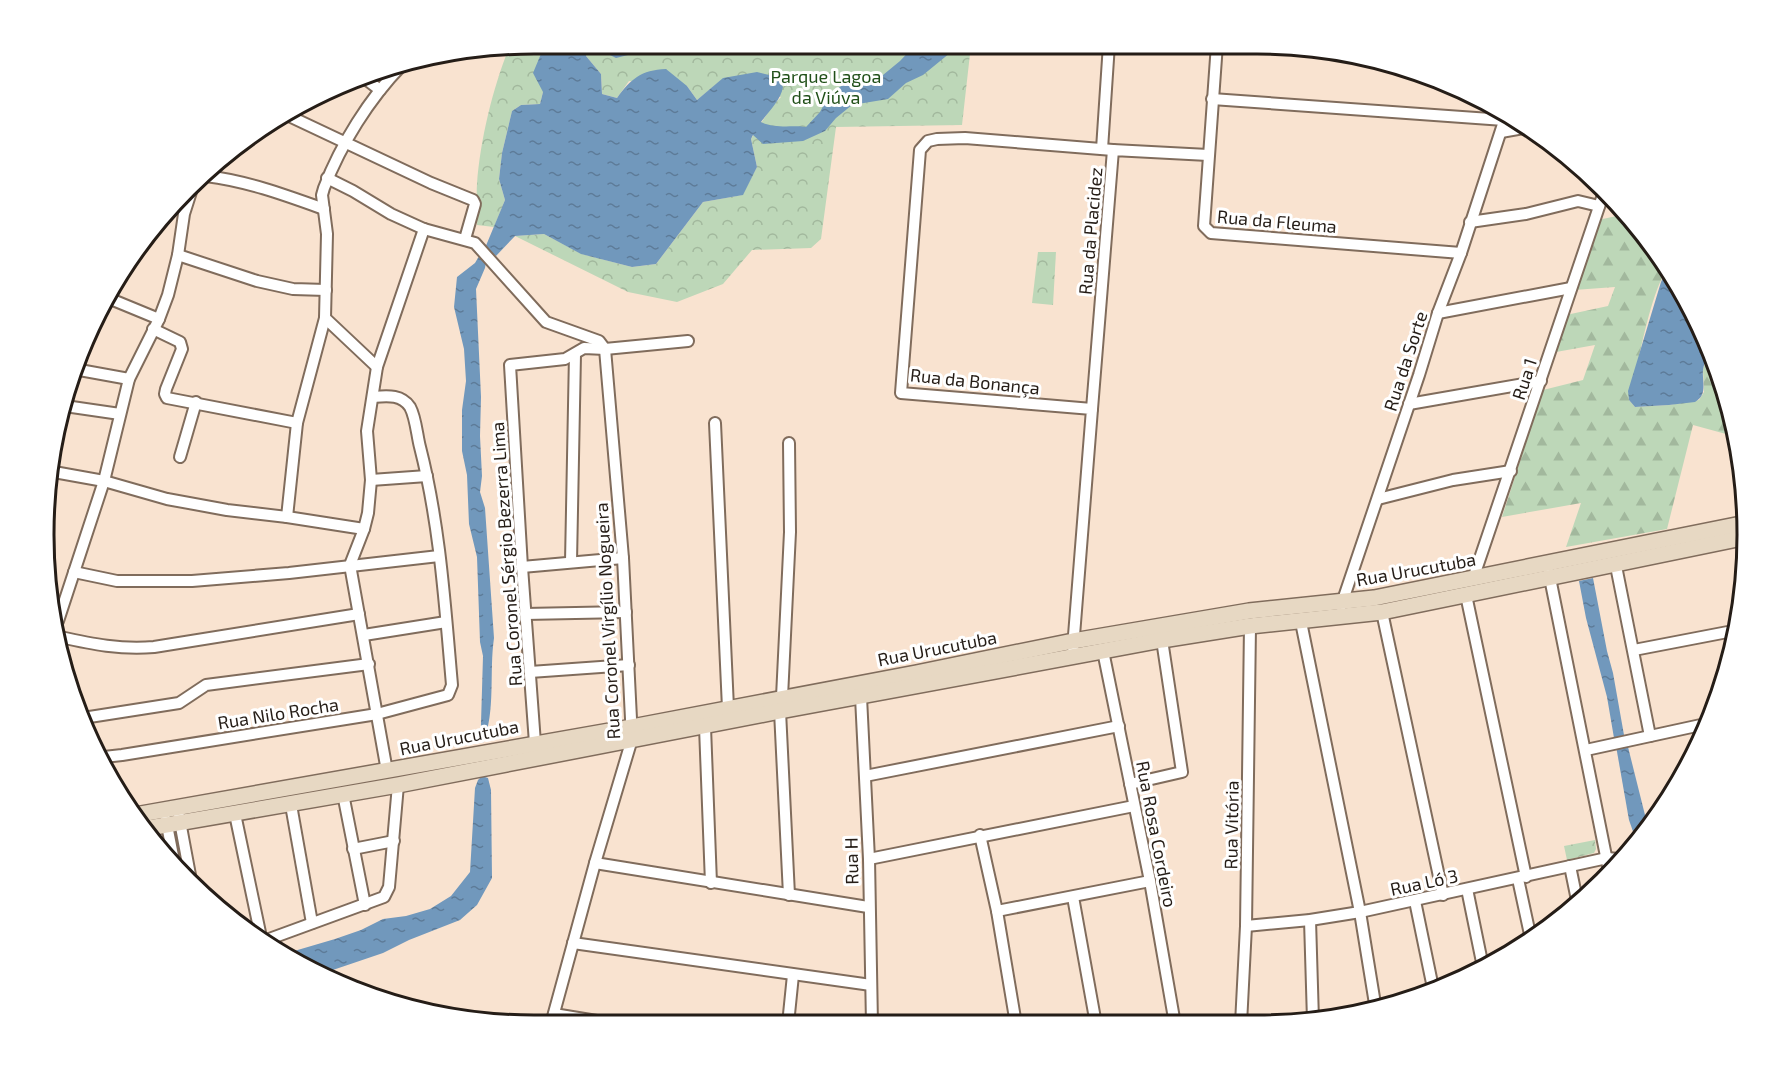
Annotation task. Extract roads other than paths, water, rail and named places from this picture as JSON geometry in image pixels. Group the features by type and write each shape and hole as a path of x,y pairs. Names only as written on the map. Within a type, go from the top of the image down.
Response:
{"street":[{"path":"1108,150 1109,54"},
{"name":"Rua da Fleuma","path":"1216,54 1208,155 1204,226 1206,231 1461,253"},
{"path":"288,517 297,423 325,318 327,234 322,195 327,178 346,143 393,76"},
{"path":"372,83 381,90"},
{"path":"1212,99 1494,116"},
{"path":"294,118 473,200 475,204 465,239"},
{"name":"Rua da Sorte","path":"1337,617 1504,122"},
{"path":"1501,132 1514,129"},
{"name":"Rua da Bonança","path":"1092,409 901,393 920,150 923,145 937,139 965,138 1108,150"},
{"name":"Rua da Placidez","path":"1092,409 1108,150 1208,155"},
{"path":"214,177 264,188 324,209"},
{"path":"327,178 391,214 424,229 475,243 546,322 599,341 605,349"},
{"name":"Rua 1","path":"1473,579 1601,200"},
{"path":"1470,222 1526,214 1578,201 1599,206"},
{"path":"61,613 104,481 129,379 168,294 188,203"},
{"path":"387,771 350,565 368,513 371,480 367,431 377,368 424,229"},
{"path":"178,255 257,281 293,289 326,291"},
{"path":"1438,313 1571,288"},
{"path":"114,301 156,324 182,344 166,389 167,398 297,423"},
{"path":"325,318 377,368"},
{"path":"571,562 575,354 584,348 605,349 688,341"},
{"name":"Rua Coronel Virgílio Nogueira","path":"554,1015 632,733 623,558 605,349"},
{"name":"Rua Coronel Sérgio Bezerra Lima","path":"536,743 525,614 510,363 565,359 575,354"},
{"path":"84,371 129,379"},
{"path":"1409,404 1541,381"},
{"path":"364,635 446,622 440,556 427,476 410,408 401,398 388,396 373,398"},
{"path":"180,457 196,402"},
{"path":"71,407 120,414"},
{"path":"1072,649 1092,409"},
{"path":"715,423 728,708"},
{"path":"789,443 790,532 781,704 789,895"},
{"path":"1378,499 1453,480 1511,471"},
{"path":"58,473 104,481 167,499 227,510 364,529"},
{"path":"371,480 427,476"},
{"name":"Rua Urucutuba","path":"1072,649 1103,651 1250,626 1382,612 1466,595 1549,571 1737,525"},
{"name":"Rua Urucutuba","path":"144,814 536,743 705,726 781,704 917,680 1249,611 1342,602 1473,579 1616,566 1737,539"},
{"path":"74,572 117,581 192,581 290,573 440,556"},
{"path":"522,567 623,558"},
{"path":"1616,566 1635,650 1650,736"},
{"path":"1549,571 1607,862"},
{"path":"1466,595 1522,878 1530,929"},
{"path":"525,614 626,612"},
{"path":"1382,612 1443,895"},
{"path":"65,638 110,648 143,648 359,614"},
{"name":"Rua Nilo Rocha","path":"109,757 377,714 448,695 452,688 446,622"},
{"path":"1301,622 1360,912 1374,1000"},
{"name":"Rua Vitória","path":"1242,1015 1246,926 1250,626"},
{"path":"1635,650 1727,632"},
{"path":"1130,784 1182,772 1162,640"},
{"name":"Rua Rosa Cordeiro","path":"1103,651 1150,881 1173,1015"},
{"path":"91,717 179,703 206,685 369,664"},
{"path":"530,672 628,665"},
{"name":"Rua Urucutuba","path":"154,828 398,785 632,733 728,708 861,697 917,680"},
{"name":"Rua H","path":"861,697 869,859 868,907 872,1015"},
{"path":"705,726 711,883"},
{"path":"865,776 1119,726"},
{"path":"1586,750 1696,726"},
{"path":"274,938 384,897 387,893 394,841 398,785"},
{"path":"343,794 365,905"},
{"path":"291,805 312,923"},
{"path":"869,859 1134,806"},
{"path":"171,809 187,866"},
{"path":"235,814 259,928"},
{"path":"174,825 174,852"},
{"path":"980,835 997,911 1014,1015"},
{"path":"353,849 394,841"},
{"name":"Rua Ló 3","path":"1246,926 1310,920 1360,912 1611,858"},
{"path":"595,863 868,907"},
{"path":"1570,867 1576,894"},
{"path":"997,911 1150,881"},
{"path":"1467,889 1482,959"},
{"path":"1073,897 1094,1015"},
{"path":"1415,901 1432,981"},
{"path":"1310,920 1313,1012"},
{"path":"573,943 871,985"},
{"path":"789,1015 793,975"}],"water":[{"path":"541,54 586,54 601,74 602,94 617,98 637,77 650,71 666,69 687,86 697,100 723,78 757,72 777,77 783,87 777,101 761,122 777,126 806,127 820,112 829,95 844,84 883,75 907,54 949,54 923,75 906,83 888,99 852,105 825,131 803,141 763,144 753,135 751,139 757,167 743,195 703,202 656,264 632,267 581,254 544,234 515,236 496,256 485,248 505,200 499,179 502,153 512,111 521,105 540,104 543,92 533,73"},
{"path":"608,54 632,54 616,58"},
{"path":"482,251 487,256 485,268 476,289 481,397 482,476 480,492 485,508 494,638 490,718 483,743 481,723 483,656 480,642 477,557 469,524 467,475 462,451 462,410 466,381 464,349 454,307 457,277 475,263"},
{"path":"1663,278 1673,294 1700,351 1704,363 1703,392 1695,402 1635,407 1629,400 1628,391"},
{"path":"1593,578 1624,735 1614,738 1607,697 1586,618 1579,581"},
{"path":"1627,743 1645,816 1633,833 1629,820 1616,746"},
{"path":"482,776 488,778 491,790 492,878 477,905 460,920 383,953 333,970 294,951 361,930 383,919 406,916 430,909 451,896 470,872 475,788"}],"park label":[{"name":"Parque Lagoa da Viúva","path":"826,86"}]}
